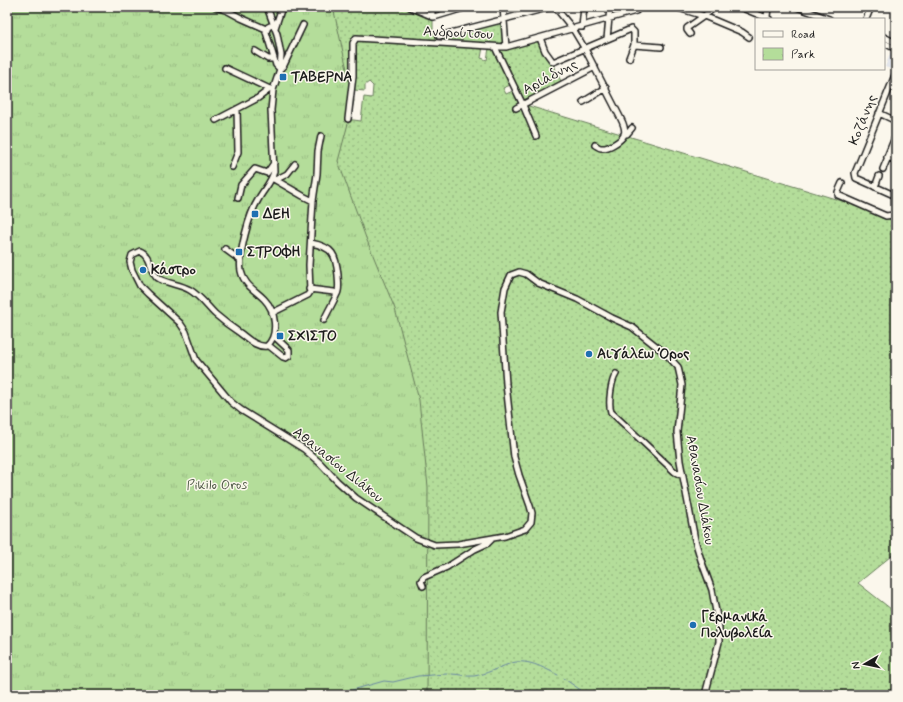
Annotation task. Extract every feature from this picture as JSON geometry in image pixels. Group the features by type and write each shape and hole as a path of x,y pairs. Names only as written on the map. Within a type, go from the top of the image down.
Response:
{"street":[{"path":"216,7 228,10 241,18 266,29 274,26 282,7"},
{"path":"267,7 274,26 281,55 280,69 271,90 274,179"},
{"path":"411,7 432,17 467,7"},
{"path":"432,7 432,17"},
{"path":"503,7 506,48"},
{"path":"439,36 551,7"},
{"path":"556,7 573,29 595,67 621,118 624,134"},
{"path":"582,27 584,7"},
{"path":"607,39 610,7"},
{"path":"675,7 704,16 742,32 749,37"},
{"path":"690,34 687,28 715,7"},
{"path":"740,7 768,18 768,7"},
{"path":"797,7 826,18"},
{"path":"866,18 871,7"},
{"name":"Ανδρούτσου","path":"348,119 353,76 353,43 356,38 506,48 609,19 637,8"},
{"path":"280,69 284,65 303,25"},
{"path":"266,29 276,66 280,69"},
{"path":"540,38 545,51 553,62 630,29 632,30 634,45 630,58"},
{"path":"885,38 896,43"},
{"path":"885,44 896,49"},
{"path":"634,45 661,48"},
{"path":"495,47 536,136"},
{"path":"255,51 270,60 274,60"},
{"name":"Αριάδνης","path":"516,108 595,67"},
{"path":"225,68 271,90"},
{"name":"Κοζάνης","path":"875,187 856,178 855,171 895,75"},
{"path":"583,102 606,88"},
{"path":"216,120 271,90"},
{"path":"232,167 238,152 237,109"},
{"path":"879,113 896,121"},
{"path":"595,145 602,148 609,147 624,134 627,134 632,128"},
{"path":"883,169 896,135"},
{"path":"272,313 308,295 310,289 309,265 312,201 317,174 318,150 321,136"},
{"path":"887,157 896,160"},
{"path":"238,198 241,185 255,169 267,173 274,163"},
{"path":"274,336 289,350 289,356 286,358 268,345 274,336 272,313 264,299 244,280 240,260 251,215 256,203 274,179 287,174 294,164"},
{"path":"879,176 875,187 896,196"},
{"path":"274,179 312,201"},
{"path":"842,183 838,195 886,216 892,215 896,210"},
{"path":"311,243 317,244 332,252 335,256 339,286 337,294 324,320"},
{"path":"225,249 240,260"},
{"name":"Αθανασίου Διάκου","path":"268,345 263,347 257,344 225,322 189,290 158,278 153,272 147,256 142,252 137,252 132,255 130,262 132,270 140,286 180,323 186,332 196,360 235,406 304,449 320,463 336,481 356,498 416,538 430,544 442,545 492,539 521,531 529,526 532,519 530,506 514,457 502,338 501,312 505,288 509,277 513,273 519,272 526,274 538,283 578,299 612,318 632,327 666,354 675,363 680,372 682,381 677,432 679,454 696,540 701,560 712,590 719,628 719,642 705,695"},
{"path":"310,289 334,292 337,294"},
{"path":"616,374 612,381 610,404 611,412 650,450 675,472 683,476"},
{"path":"423,586 421,581 424,577 447,567 475,549 490,542 492,539"}],"shaded area":[{"path":"892,49 896,51 896,71 885,67"}],"green space":[{"path":"7,7 408,7 433,20 433,32 436,32 437,39 504,22 505,46 353,36 350,65 351,75 346,119 361,121 364,97 372,98 373,86 369,82 365,85 365,91 354,90 356,40 483,47 481,58 487,60 489,48 494,49 513,84 503,88 506,94 515,90 522,104 852,204 891,220 896,217 896,552 858,583 896,613 896,695 7,695"},
{"name":"Pikilo Oros","path":"7,7 333,7 354,101 338,161 366,238 395,309 419,400 428,487 427,695 7,695"},
{"path":"540,40 562,83 524,101 498,49 510,49"}],"waterway":[{"path":"452,674 474,676 515,662 521,662 534,664 558,675"},
{"path":"325,695 338,694 384,681 393,682 418,676 447,674"},
{"path":"563,678 588,695"}],"place":[{"name":"ΤΑΒΕΡΝΑ","path":"283,77"},
{"name":"ΔΕΗ","path":"255,214"},
{"name":"ΣΤΡΟΦΗ","path":"239,252"},
{"name":"Κάστρο","path":"143,270"},
{"name":"ΣΧΙΣΤΟ","path":"280,336"},
{"name":"Αιγάλεω Όρος","path":"589,354"},
{"name":"Γερμανικά Πολυβολεία","path":"693,625"}]}
